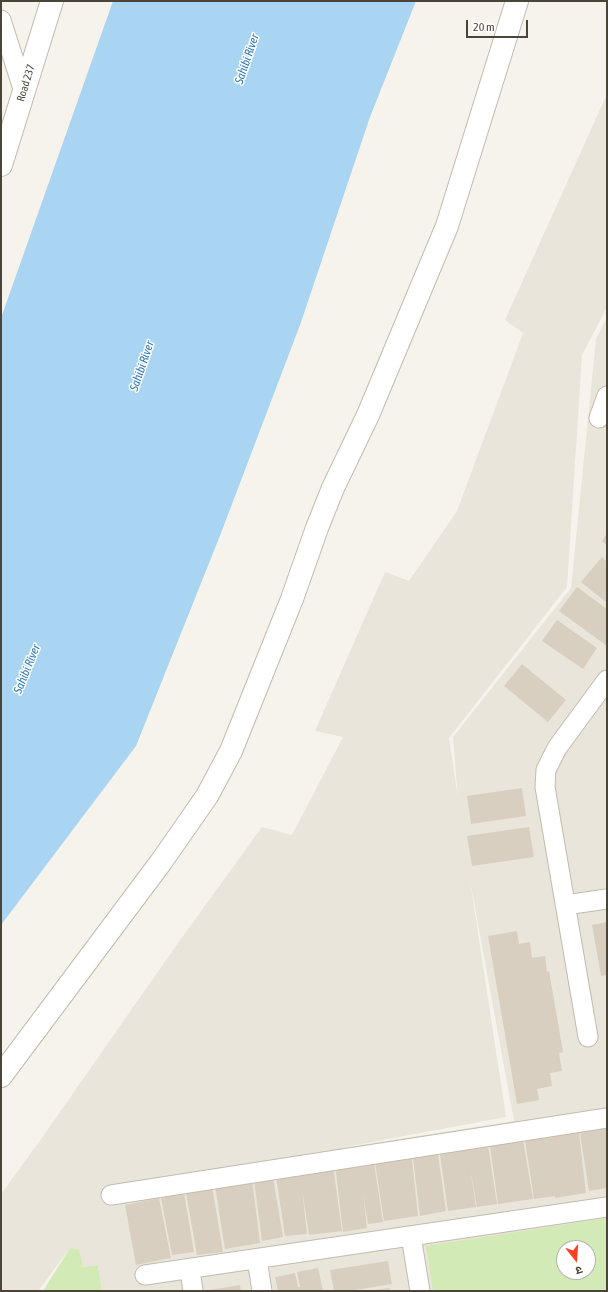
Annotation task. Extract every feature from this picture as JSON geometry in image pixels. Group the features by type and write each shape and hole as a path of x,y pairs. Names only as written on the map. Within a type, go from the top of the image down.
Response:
{"street":[{"name":"Road 237","path":"1,165 8,120 24,92 52,1"},
{"path":"1,1076 162,862 207,796 231,750 292,599 333,488 368,415 447,226 517,1"},
{"path":"1,20 24,92"},
{"path":"599,418 607,396"},
{"path":"588,1037 545,787 546,770 557,748 607,680"},
{"path":"565,905 607,899"},
{"path":"111,1195 607,1118"},
{"path":"145,1275 607,1207"},
{"path":"412,1236 420,1291"},
{"path":"257,1259 262,1291"},
{"path":"190,1269 193,1291"}],"shaded area":[{"path":"607,94 607,307 582,355 567,587 449,738 458,798 453,737 571,588 596,339 607,317 607,1291 102,1291 98,1265 83,1267 70,1248 38,1291 1,1290 1,1194 178,943 262,827 292,835 343,737 315,731 385,572 409,581 457,511 523,333 505,320","holes":["470,880 514,1121 335,1149 506,1117"]}],"green space":[{"path":"607,1218 607,1291 433,1291 426,1246"},
{"path":"70,1248 79,1250 83,1267 98,1265 102,1291 43,1291"}],"water":[{"name":"Sahibi River","path":"113,1 416,1 370,117 300,325 221,533 136,746 1,925 1,318"}],"building":[{"path":"607,533 607,545 602,541"},
{"path":"602,557 607,562 607,603 581,582"},
{"path":"577,587 607,609 607,646 559,611"},
{"path":"557,620 597,648 583,669 542,641"},
{"path":"522,664 566,700 548,722 504,686"},
{"path":"522,788 526,816 471,824 467,796"},
{"path":"529,827 534,857 472,866 467,836"},
{"path":"607,922 607,975 601,976 592,925"},
{"path":"517,931 519,944 530,942 532,958 545,956 563,1052 559,1053 562,1071 550,1073 552,1086 537,1089 539,1100 517,1104 488,936"},
{"path":"607,1122 607,1188 589,1191 579,1127"},
{"path":"578,1124 586,1193 555,1198 555,1196 534,1199 524,1134 545,1131 550,1161 545,1130"},
{"path":"522,1134 533,1199 498,1204 489,1139"},
{"path":"487,1139 497,1204 477,1207 470,1168 476,1207 448,1211 439,1148"},
{"path":"437,1147 446,1211 420,1216 412,1150"},
{"path":"411,1150 418,1216 384,1221 374,1156"},
{"path":"373,1156 383,1222 368,1224 363,1193 367,1228 343,1232 335,1164"},
{"path":"333,1165 342,1231 309,1235 302,1189 307,1234 285,1236 276,1177"},
{"path":"273,1177 283,1237 262,1241 254,1180"},
{"path":"252,1179 260,1243 225,1249 215,1186"},
{"path":"212,1186 223,1252 197,1255 186,1193"},
{"path":"184,1193 194,1252 172,1255 161,1198"},
{"path":"159,1198 171,1258 136,1265 125,1205"},
{"path":"388,1261 392,1284 349,1291 334,1291 330,1270"},
{"path":"318,1268 323,1291 278,1291 275,1277 295,1273 298,1287 300,1287 297,1272"},
{"path":"240,1285 241,1291 210,1291 210,1290"},
{"path":"390,1288 390,1291 375,1291 375,1290"}]}
